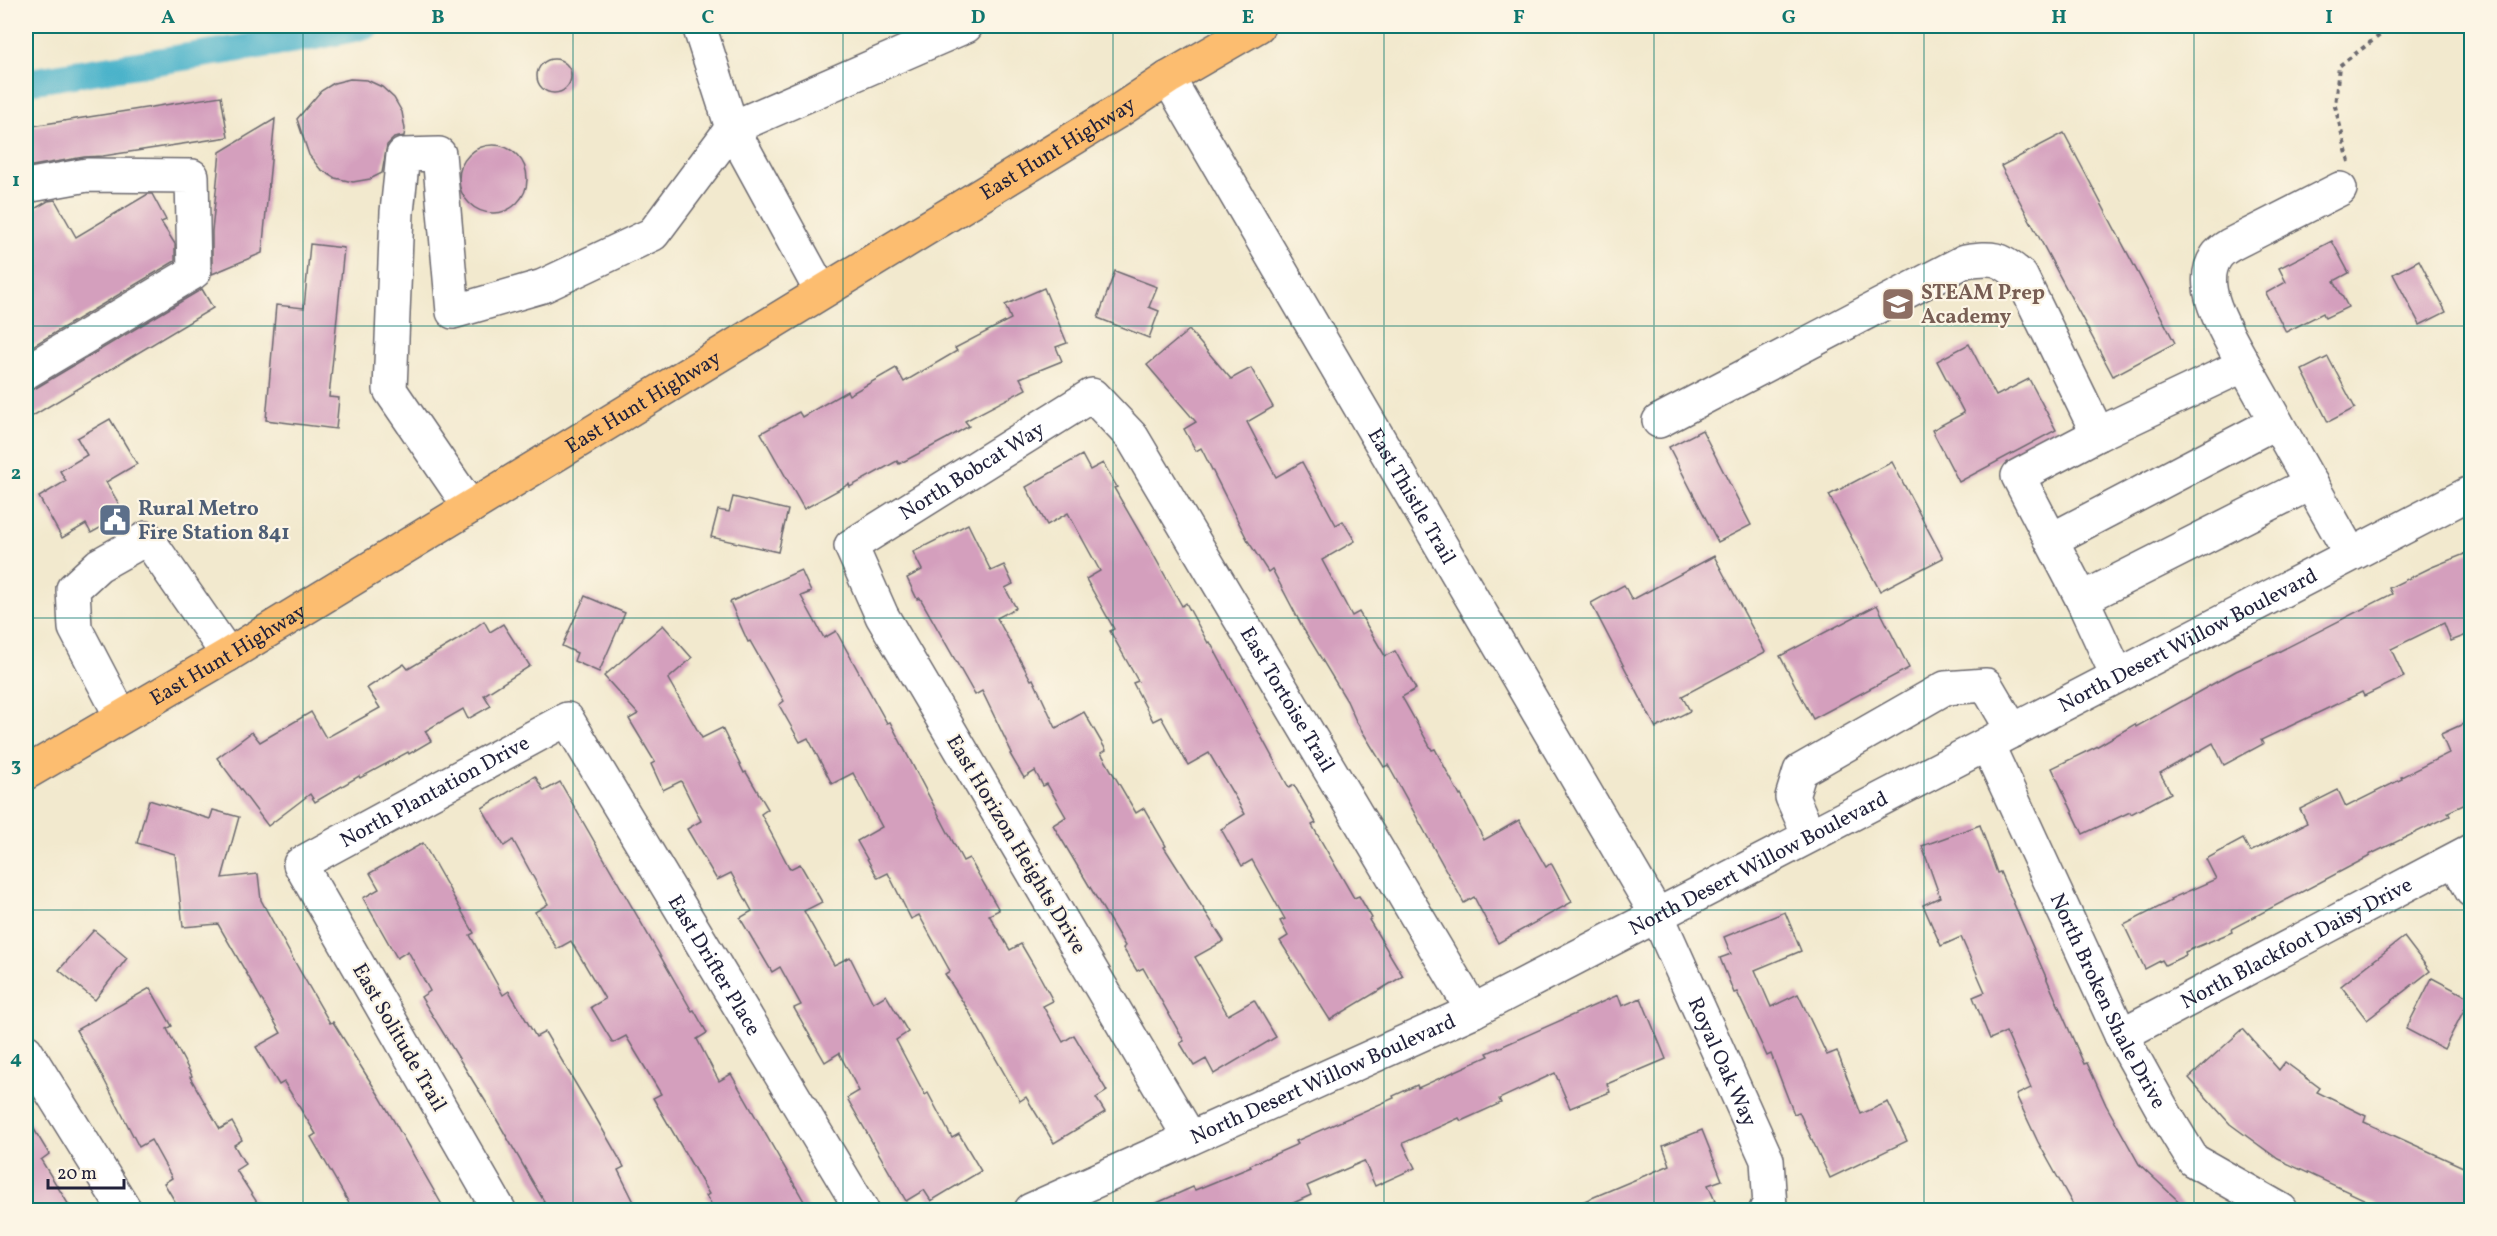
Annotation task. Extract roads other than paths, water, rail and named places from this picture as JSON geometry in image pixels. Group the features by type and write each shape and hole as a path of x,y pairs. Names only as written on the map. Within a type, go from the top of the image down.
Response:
{"main road":[{"name":"East Hunt Highway","path":"26,773 228,655 1117,112 1168,78 1258,26"}],"street":[{"path":"699,26 732,128 821,291"},
{"path":"470,507 390,390 397,212 403,155 439,154 453,312 543,286 653,234 732,128 966,26"},
{"name":"East Thistle Trail","path":"1168,78 1657,915"},
{"path":"26,186 87,175 192,176 194,272 26,372"},
{"path":"2340,189 2230,244 2216,256 2210,270 2209,289 2215,308 2244,365 2350,553"},
{"path":"1659,421 1965,261 1984,258 2003,261 2021,276 2098,434"},
{"path":"2117,675 2082,599 2018,476 2098,434 2244,365"},
{"name":"North Bobcat Way","path":"851,546 1092,395"},
{"name":"East Tortoise Trail","path":"1092,395 1132,437 1473,1011"},
{"path":"2051,540 2276,422"},
{"path":"2082,599 2311,483"},
{"name":"North Desert Willow Boulevard","path":"1030,1210 1473,1011 2000,738 2350,553 2472,492"},
{"path":"121,716 75,628 73,589 99,565 147,538 228,655"},
{"name":"East Horizon Heights Drive","path":"851,546 882,616 1190,1138"},
{"name":"North Broken Shale Drive","path":"1809,835 1792,797 1800,771 1945,688 1986,685 2000,738 2121,1035 2165,1114 2193,1160 2281,1210"},
{"name":"North Plantation Drive","path":"300,864 567,719"},
{"name":"East Drifter Place","path":"567,719 862,1210"},
{"path":"2463,855 2472,891"},
{"name":"North Blackfoot Daisy Drive","path":"2121,1035 2463,855"},
{"name":"East Solitude Trail","path":"300,864 499,1210"},
{"name":"Royal Oak Way","path":"1657,915 1767,1160 1770,1207 1766,1210"},
{"path":"26,1051 125,1210"}],"waterway":[{"path":"26,82 313,37 366,26"}],"place":[{"name":"STEAM Prep Academy","path":"1898,304"},
{"name":"Rural Metro Fire Station 841","path":"115,520"}]}
